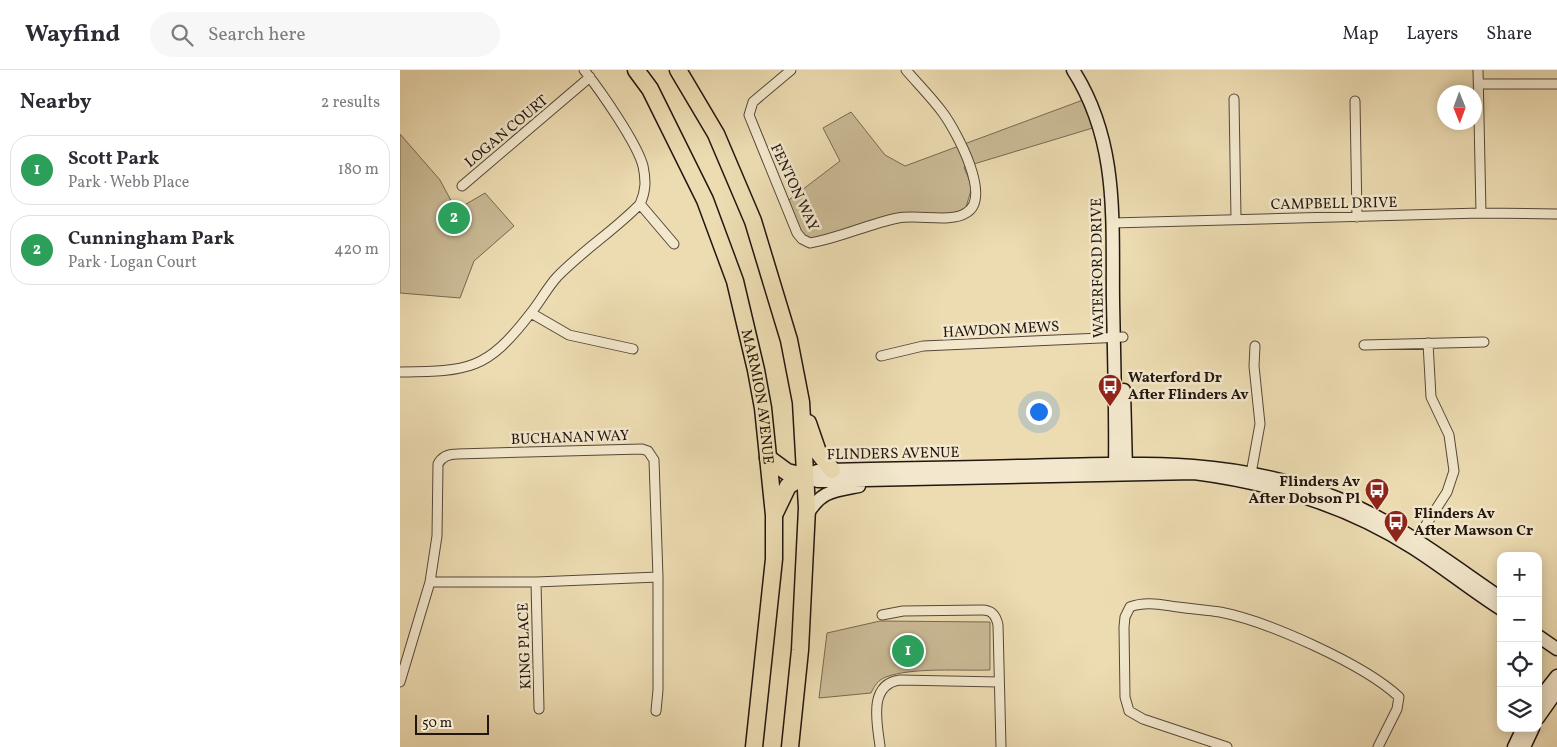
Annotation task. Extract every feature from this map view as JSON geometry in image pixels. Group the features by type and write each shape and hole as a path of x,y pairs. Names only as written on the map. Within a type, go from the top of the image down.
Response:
{"highway":[{"name":"MARMION AVENUE","path":"636,70 650,89 705,200 734,281 756,370 774,515 772,586 754,747"},
{"path":"678,70 716,134 753,221 789,340 801,402 818,452 832,470"},
{"path":"790,747 800,650 806,516 801,402"},
{"path":"768,458 787,472 804,476"},
{"path":"774,515 788,486 804,476"}],"main road":[{"name":"WATERFORD DRIVE","path":"1073,70 1085,90 1102,131 1116,223"},
{"name":"WATERFORD DRIVE","path":"1082,70 1094,92 1113,142 1119,186 1116,223 1121,468"},
{"name":"FLINDERS AVENUE","path":"804,476 818,481 933,478 1121,468"},
{"name":"FLINDERS AVENUE","path":"804,476 817,471 832,470 1121,468 1251,477 1318,500 1415,544 1499,597"},
{"path":"806,516 815,501 826,493 858,486 894,485 933,478"},
{"name":"FLINDERS AVENUE","path":"1415,544 1497,606"},
{"path":"1542,629 1557,638"},
{"path":"1542,639 1557,648"},
{"path":"1542,695 1557,676"},
{"path":"1542,712 1557,691"},
{"path":"1514,747 1521,732"},
{"path":"1524,747 1531,732"}],"street":[{"name":"FENTON WAY","path":"792,70 753,102 749,115 797,233 802,239 810,243 897,218 961,216 972,208 976,193 964,150 942,112 906,70"},
{"path":"1478,70 1481,213"},
{"path":"400,372 449,372 466,369 484,361 503,346 531,313 557,277 640,204 646,192 642,164 620,122 587,74"},
{"name":"LOGAN COURT","path":"462,186 587,74"},
{"path":"1479,84 1557,84"},
{"path":"1234,99 1236,218"},
{"path":"1355,101 1357,216"},
{"path":"640,204 674,244"},
{"name":"CAMPBELL DRIVE","path":"1116,223 1236,218 1481,213 1557,214"},
{"path":"531,313 569,335 633,348"},
{"name":"HAWDON MEWS","path":"881,356 923,346 1118,337"},
{"path":"1364,345 1484,342"},
{"path":"1415,544 1447,492 1454,471 1449,435 1431,397 1428,344"},
{"path":"1251,477 1260,424 1254,366 1255,346"},
{"name":"BUCHANAN WAY","path":"400,682 430,582 437,536 438,464 444,457 457,454 642,449 648,451 654,460 658,577 658,690 656,711"},
{"path":"430,582 536,582 658,577"},
{"name":"KING PLACE","path":"536,582 540,709"},
{"path":"1227,747 1143,718 1129,711 1125,697 1124,627 1125,617 1130,607 1138,604 1152,603 1221,612 1260,623 1326,652 1357,669 1399,697 1397,709 1378,747"},
{"path":"882,614 903,611 992,612 998,625 1001,747"},
{"path":"880,746 877,721 878,699 879,693 889,683 900,680 999,682"}],"shaded area":[{"path":"1083,100 1096,127 964,167 972,187 966,207 949,217 894,214 806,242 785,203 840,161 823,128 851,112 885,155 905,166"},
{"path":"400,134 440,180 456,210 485,193 514,226 474,261 460,298 400,293"},
{"path":"880,621 990,622 990,670 909,672 886,677 875,685 871,693 819,698 827,633"}],"place":[{"name":"Cunningham Park","path":"454,218"},
{"name":"Waterford Dr After Flinders Av","path":"1110,407"},
{"name":"Flinders Av After Dobson Pl","path":"1377,511"},
{"name":"Flinders Av After Mawson Cr","path":"1396,543"},
{"name":"Scott Park","path":"908,651"}]}
